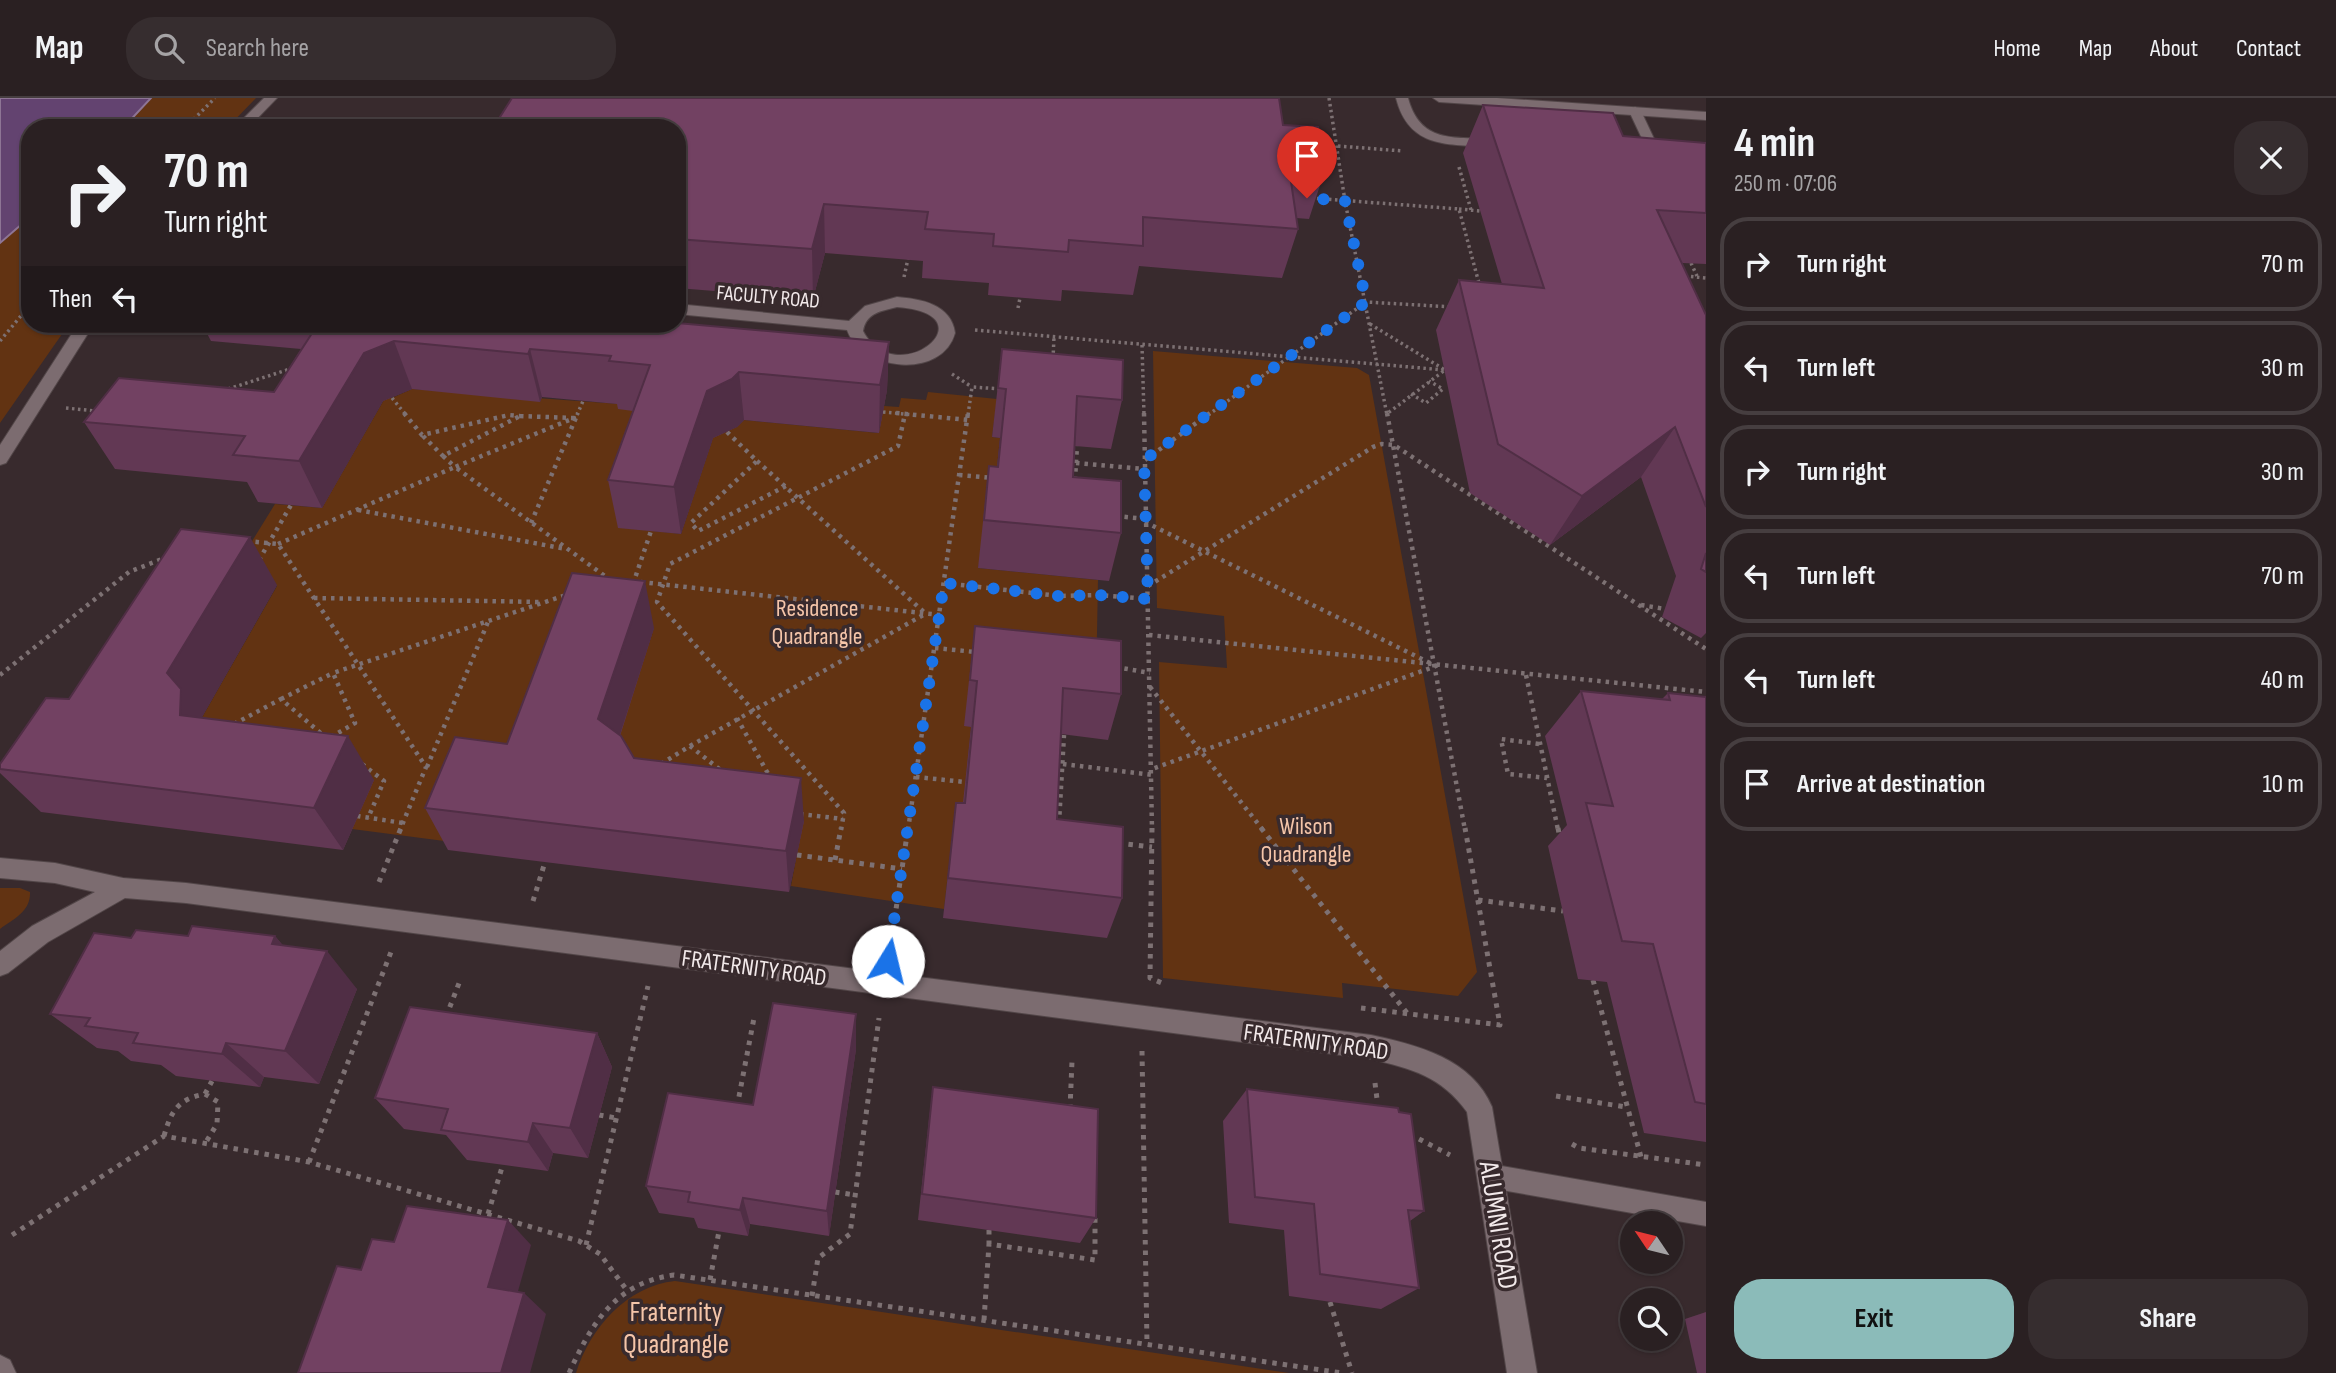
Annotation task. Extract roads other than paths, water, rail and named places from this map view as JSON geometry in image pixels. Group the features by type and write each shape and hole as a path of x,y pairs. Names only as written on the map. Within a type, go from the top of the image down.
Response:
{"street":[{"path":"249,119 271,98"},
{"path":"1439,98 1706,116"},
{"path":"897,302 912,303 936,313 944,320 947,329 946,338 929,354 897,359 867,351 858,342 854,333 855,326 861,315 870,308 897,302"},
{"name":"FACULTY ROAD","path":"686,310 855,326"},
{"path":"0,459 80,333"},
{"name":"FRATERNITY ROAD","path":"0,868 55,873 123,888 186,893 1371,1047 1415,1057 1461,1082"},
{"path":"0,965 40,934 123,888"},
{"name":"ALUMNI ROAD","path":"1461,1082 1479,1107 1522,1373"}],"lane":[{"path":"1402,98 1403,113 1413,129 1437,139 1504,144"},
{"path":"1636,111 1665,174"},
{"path":"1490,1176 1706,1214"}],"park label":[{"name":"Residence Quadrangle","path":"817,622"},
{"name":"Wilson Quadrangle","path":"1306,840"},
{"name":"Fraternity Quadrangle","path":"676,1328"}]}
